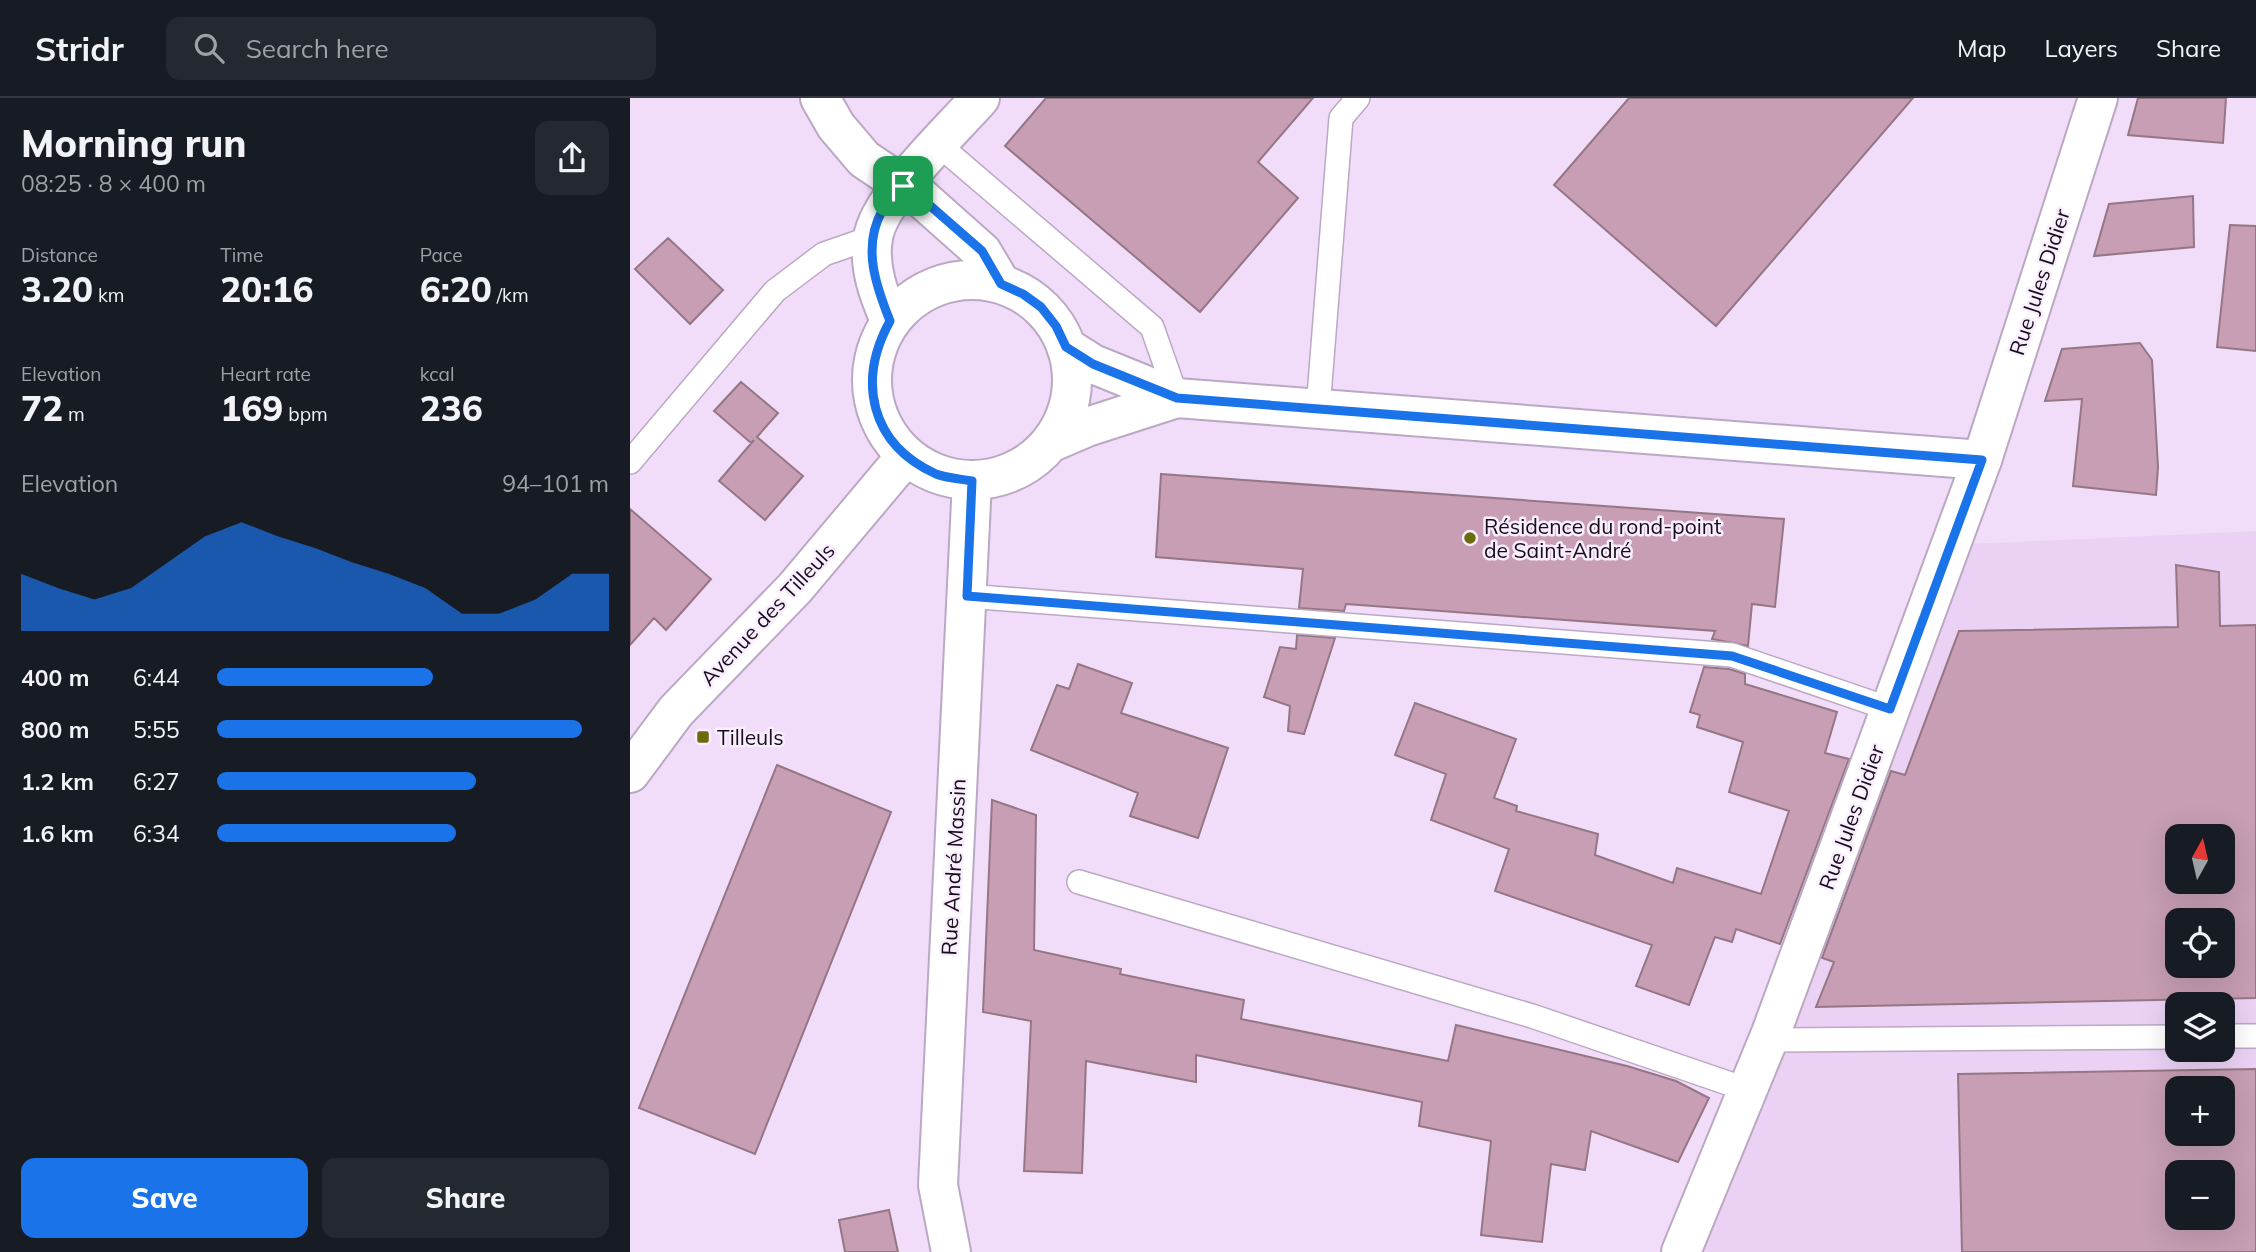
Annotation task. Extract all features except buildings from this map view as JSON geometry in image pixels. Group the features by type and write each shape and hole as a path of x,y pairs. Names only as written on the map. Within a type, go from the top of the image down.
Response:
{"street":[{"path":"820,98 836,126 864,159 919,196 982,251 1001,284"},
{"path":"890,321 877,290 873,264 873,237 882,211 980,98"},
{"name":"Rue Jules Didier","path":"1681,1252 1768,1040 1982,460 2098,98"},
{"path":"977,280 1001,284 1023,294 1041,307 1056,326 1066,347 1072,371 1071,396 1065,419 1052,442 1030,462 1003,476 972,481 937,475 906,456 889,438 878,415 872,392 872,367 878,342 890,321 908,303 940,286 977,280"},
{"path":"1066,347 1093,364 1177,398 1982,460"},
{"path":"1052,442 1087,427 1177,398"},
{"name":"Avenue des Tilleuls","path":"630,773 676,711 795,588 906,456"},
{"name":"Rue André Massin","path":"951,1252 937,1185 972,481"}],"lane":[{"path":"1318,409 1341,118 1358,98"},
{"path":"939,145 1152,327 1177,398"},
{"path":"630,462 775,291 824,254 873,237"},
{"path":"967,596 1732,656 1890,709"},
{"path":"1079,882 1532,1016 1748,1090"},
{"path":"2235,1036 2256,1036"},
{"path":"1768,1040 2165,1037"}],"shaded area":[{"path":"2256,531 2256,1252 1689,1252 1970,544"}],"place":[{"name":"Résidence du rond-point de Saint-André","path":"1470,538"},
{"name":"Tilleuls","path":"703,737"}],"route":[{"path":"903,186 919,196 982,251 1001,284 1023,294 1041,307 1056,326 1066,347 1093,364 1177,398 1982,460 1890,709 1732,656 967,596 972,481 937,475 906,456 889,438 878,415 872,392 872,367 878,342 890,321 877,290 873,237 882,211 903,186"}]}
